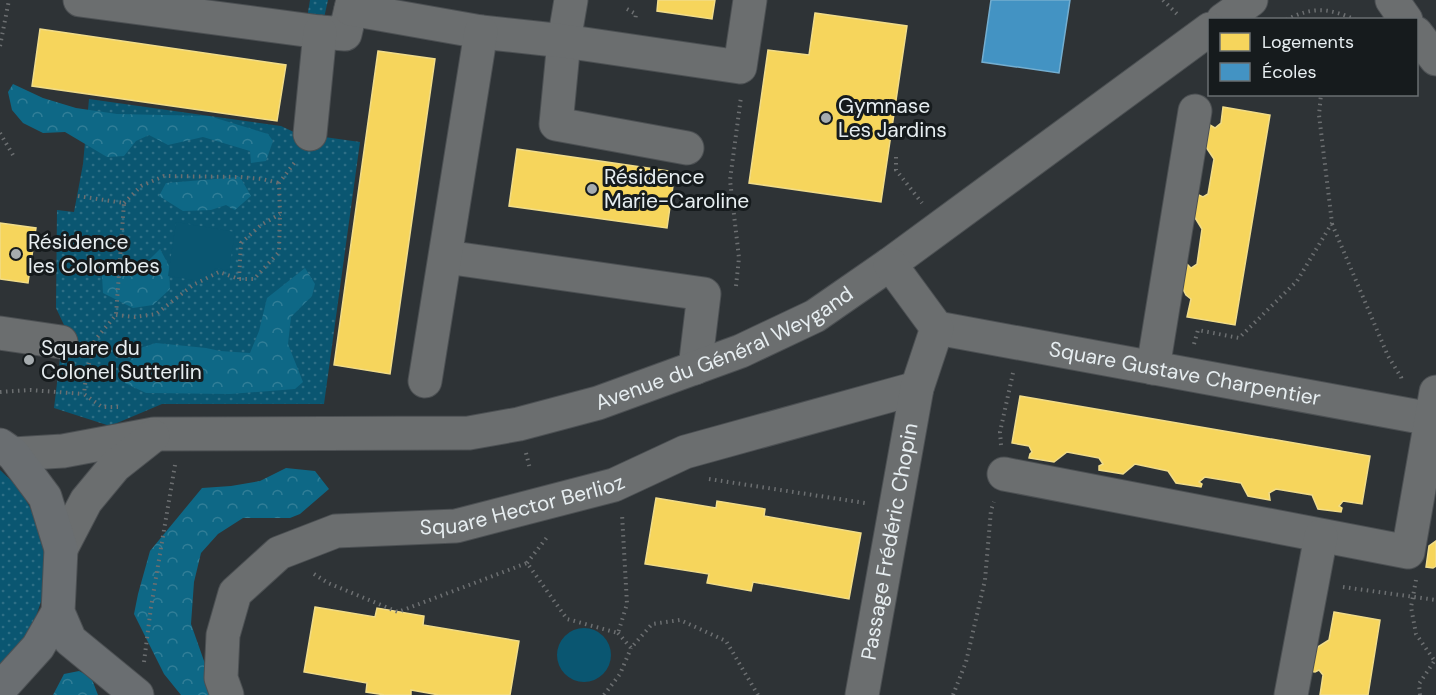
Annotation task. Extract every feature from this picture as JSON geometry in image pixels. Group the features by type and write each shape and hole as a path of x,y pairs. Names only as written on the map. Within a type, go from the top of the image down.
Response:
{"main road":[{"path":"6,450 45,497 61,549 58,612 70,640 142,682"},
{"path":"0,689 38,647 58,612"}],"street":[{"path":"80,0 345,34 352,4 481,32 564,40 740,67 750,0"},
{"path":"571,0 564,40 556,124 687,147"},
{"path":"1226,18 1251,0"},
{"path":"1392,0 1406,18"},
{"name":"Avenue du Général Weygand","path":"6,450 63,452 166,445 469,433 519,424 598,403 741,351 815,316 890,264 1208,30"},
{"path":"310,134 320,32"},
{"path":"425,381 481,32"},
{"path":"1153,368 1196,111"},
{"path":"446,257 704,294 695,368"},
{"path":"890,264 937,328"},
{"name":"Square Gustave Charpentier","path":"937,328 1185,374 1425,409"},
{"name":"Passage Frédéric Chopin","path":"862,695 917,388 937,328"},
{"path":"0,333 61,342"},
{"name":"Square Hector Berlioz","path":"227,695 221,678 223,635 235,593 279,553 336,531 456,526 614,485 686,452 917,388"},
{"path":"1004,474 1408,552 1425,409"},
{"path":"61,549 86,501 115,466 166,445"},
{"path":"1291,695 1321,536"}],"path":[{"path":"0,46 9,0"},
{"path":"627,9 636,14"},
{"path":"1290,18 1310,10 1336,11 1352,18"},
{"path":"704,294 734,298 740,258 730,180 743,81 740,67"},
{"path":"1321,96 1318,115 1332,223 1388,356 1401,378 1425,409"},
{"path":"0,133 13,155"},
{"path":"116,315 135,317 156,314 193,285 219,272 239,279 254,279 279,252 279,183 292,167 310,134"},
{"path":"896,157 896,170 922,203"},
{"path":"84,394 95,340 116,315 124,203 141,186 164,176 240,177 279,183"},
{"path":"78,196 124,203"},
{"path":"239,279 241,243 261,225 280,214"},
{"path":"1185,374 1198,330 1239,338 1298,281 1332,223"},
{"path":"61,342 65,375 86,376"},
{"path":"953,695 966,662 985,580 991,510 1004,474 1000,432 1019,343"},
{"path":"0,392 30,390 84,394 102,407 124,407"},
{"path":"142,682 166,445"},
{"path":"703,478 896,507"},
{"path":"614,485 622,507 627,604 618,633"},
{"path":"279,553 328,583 398,612 527,563 553,530"},
{"path":"1408,552 1417,573 1411,607 1416,634 1435,660 1419,684 1420,695"},
{"path":"527,563 567,619 618,633 631,648"},
{"path":"1312,583 1436,600"},
{"path":"603,695 620,674 631,648 652,624 680,620 726,641 758,695"}],"shaded area":[{"path":"310,0 328,0 324,18 307,18"},
{"path":"89,99 281,126 296,133 360,142 324,404 162,404 110,426 54,408 64,325 56,308 57,210 74,212 83,164"},
{"path":"176,222 235,232 229,270 215,268 212,283 168,276"},
{"path":"0,470 18,487 37,519 46,555 44,593 32,628 0,668"},
{"path":"584,628 594,630 603,636 609,645 611,655 609,665 603,674 594,680 584,682 574,680 565,674 559,665 557,655 559,645 565,636 574,630"}],"green space":[{"path":"13,84 43,98 76,108 117,114 209,116 268,134 273,141 266,161 251,163 250,151 203,137 168,145 149,135 136,141 124,156 107,157 65,132 43,133 23,123 12,110 8,92"},
{"path":"240,177 251,196 235,210 226,205 211,210 183,211 159,196 166,183"},
{"path":"160,249 169,266 170,289 153,305 133,308 103,293 102,275 109,259 132,277"},
{"path":"305,268 315,284 312,296 291,317 288,344 303,382 295,389 230,394 146,393 125,383 126,366 140,348 156,343 250,353 259,331 267,298"},
{"path":"286,468 315,471 329,489 300,514 290,518 243,518 218,534 201,553 194,582 191,624 216,695 181,695 164,674 134,614 150,551 202,488 260,481"},
{"path":"79,671 91,677 98,695 53,695 64,674"}],"building: Logements":[{"path":"658,0 715,0 712,19 657,11"},
{"name":"Gymnase Les Jardins","path":"815,13 907,26 881,202 749,183 768,50 809,55"},
{"path":"40,29 286,65 277,121 32,86"},
{"path":"378,51 435,59 390,374 334,365"},
{"path":"1223,107 1270,115 1235,325 1187,317 1191,299 1182,287 1185,266 1187,264 1191,268 1197,264 1202,229 1194,216 1197,196 1203,197 1208,194 1214,159 1206,147 1210,125 1215,128 1221,123"},
{"name":"Résidence Marie-Caroline","path":"517,149 675,172 667,228 509,206"},
{"name":"Résidence les Colombes","path":"0,223 36,228 28,283 0,279"},
{"path":"1020,396 1370,456 1362,504 1343,501 1339,506 1342,508 1341,512 1318,509 1312,495 1276,489 1269,493 1270,500 1248,496 1241,483 1205,477 1199,482 1202,484 1201,487 1176,483 1168,471 1135,464 1123,474 1099,470 1099,466 1103,464 1099,458 1067,452 1054,462 1029,458 1032,452 1029,446 1012,443"},
{"path":"656,498 716,508 717,501 765,509 764,516 861,533 849,599 753,582 751,591 707,583 709,574 645,564"},
{"path":"1436,541 1436,566 1426,567 1429,546"},
{"path":"315,607 375,617 377,608 424,616 423,625 519,641 510,695 439,695 411,690 411,695 385,695 366,692 367,683 304,672"},
{"path":"1334,612 1380,620 1368,695 1320,695 1323,675 1319,670 1309,671 1313,650 1329,640"}],"building: Écoles":[{"path":"991,0 1070,0 1059,73 982,62"}],"place":[{"name":"Gymnase Les Jardins","path":"826,118"},
{"name":"Résidence Marie-Caroline","path":"592,189"},
{"name":"Résidence les Colombes","path":"16,254"},
{"name":"Square du Colonel Sutterlin","path":"29,360"}]}
